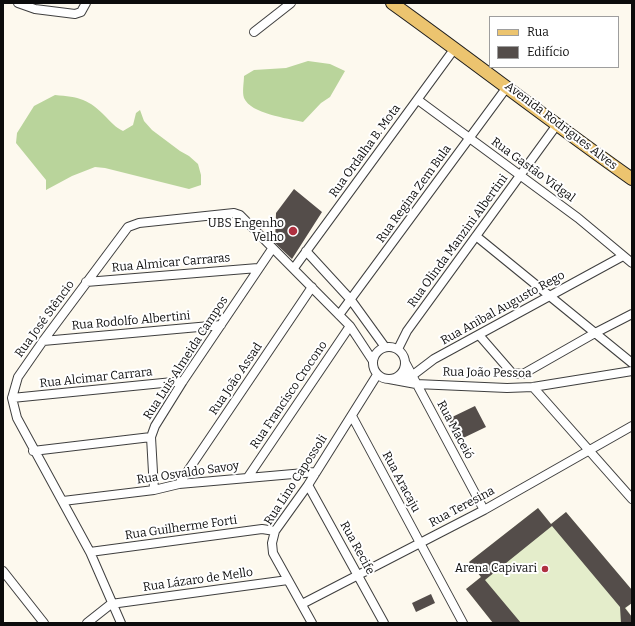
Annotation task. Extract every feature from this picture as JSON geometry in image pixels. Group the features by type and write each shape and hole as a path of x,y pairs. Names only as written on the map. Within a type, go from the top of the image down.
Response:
{"main road":[{"name":"Avenida Rodrigues Alves","path":"392,3 507,86 556,126 632,179"}],"street":[{"path":"18,3 41,10 74,14 80,12 86,3"},
{"path":"254,32 291,3"},
{"name":"Rua Ordalha B. Mota","path":"294,268 455,48"},
{"name":"Rua Regina Zem Bula","path":"339,315 507,86"},
{"name":"Rua Gastão Vidgal","path":"418,100 578,218 632,263"},
{"name":"Rua Olinda Manzini Albertini","path":"398,349 407,331 556,126"},
{"name":"Rua José Stêncio","path":"120,623 90,552 17,418 12,398 18,377 42,341 128,227 139,223 234,213 245,218 272,248 294,268 350,326 373,361"},
{"path":"476,236 632,363"},
{"name":"Rua Luis Almeida Campos","path":"154,490 151,437 155,426 183,381 272,248"},
{"path":"306,252 351,300 386,347"},
{"name":"Rua Anibal Augusto Rego","path":"392,379 413,375 434,359 623,256"},
{"name":"Rua Almicar Carraras","path":"86,282 258,268"},
{"name":"Rua João Assad","path":"179,484 312,287"},
{"path":"479,335 512,373 523,374 595,332 632,314"},
{"name":"Rua Rodolfo Albertini","path":"42,341 221,325"},
{"name":"Rua Francisco Crocono","path":"248,477 350,326"},
{"name":"Rua Olinda Manzini Albertini","path":"386,347 407,331"},
{"path":"386,347 398,349 403,355 405,362 404,369 400,375 392,379 378,375 374,369 374,355 386,347"},
{"name":"Rua Maceió","path":"405,362 484,510"},
{"name":"Rua João Pessoa","path":"392,379 416,384 507,388 533,387 632,371"},
{"name":"Rua Lino Capossoli","path":"312,623 273,553 272,543 275,531 308,485 378,375"},
{"name":"Rua Alcimar Carrara","path":"12,398 183,381"},
{"path":"533,387 632,499"},
{"name":"Rua Aracaju","path":"352,416 464,623"},
{"name":"Rua Teresina","path":"302,604 484,510 632,426"},
{"path":"34,451 151,437"},
{"name":"Rua Osvaldo Savoy","path":"63,501 154,490 179,484 316,472"},
{"name":"Rua Recife","path":"308,485 384,623"},
{"name":"Rua Guilherme Forti","path":"90,552 262,529 275,531"},
{"path":"3,572 44,623"},
{"name":"Rua Lázaro de Mello","path":"111,604 288,580"},
{"path":"88,623 111,604"}],"green space":[{"path":"308,61 330,64 345,71 330,97 321,103 303,122 262,112 254,108 244,98 244,76 254,70 286,68"},
{"path":"55,95 77,98 89,103 123,131 133,125 136,113 140,110 144,121 152,130 198,164 201,175 201,185 189,189 105,168 95,167 72,176 46,190 46,180 16,143 17,133 34,106"},
{"name":"Arena Capivari","path":"538,508 551,524 566,512 632,590 632,603 626,608 632,617 632,623 493,623 466,589 481,577 469,562"}],"building":[{"name":"UBS Engenho Velho","path":"294,189 322,212 292,259 275,243 276,213"},
{"path":"475,406 486,427 459,440 448,419"},
{"path":"538,508 551,524 566,512 632,590 632,603 625,608 632,617 632,623 621,623 620,607 552,526 485,580 521,623 493,623 466,589 481,577 469,562"},
{"path":"431,594 435,603 416,612 412,603"}],"place":[{"name":"UBS Engenho Velho","path":"293,231"},
{"name":"Arena Capivari","path":"545,569"}]}
